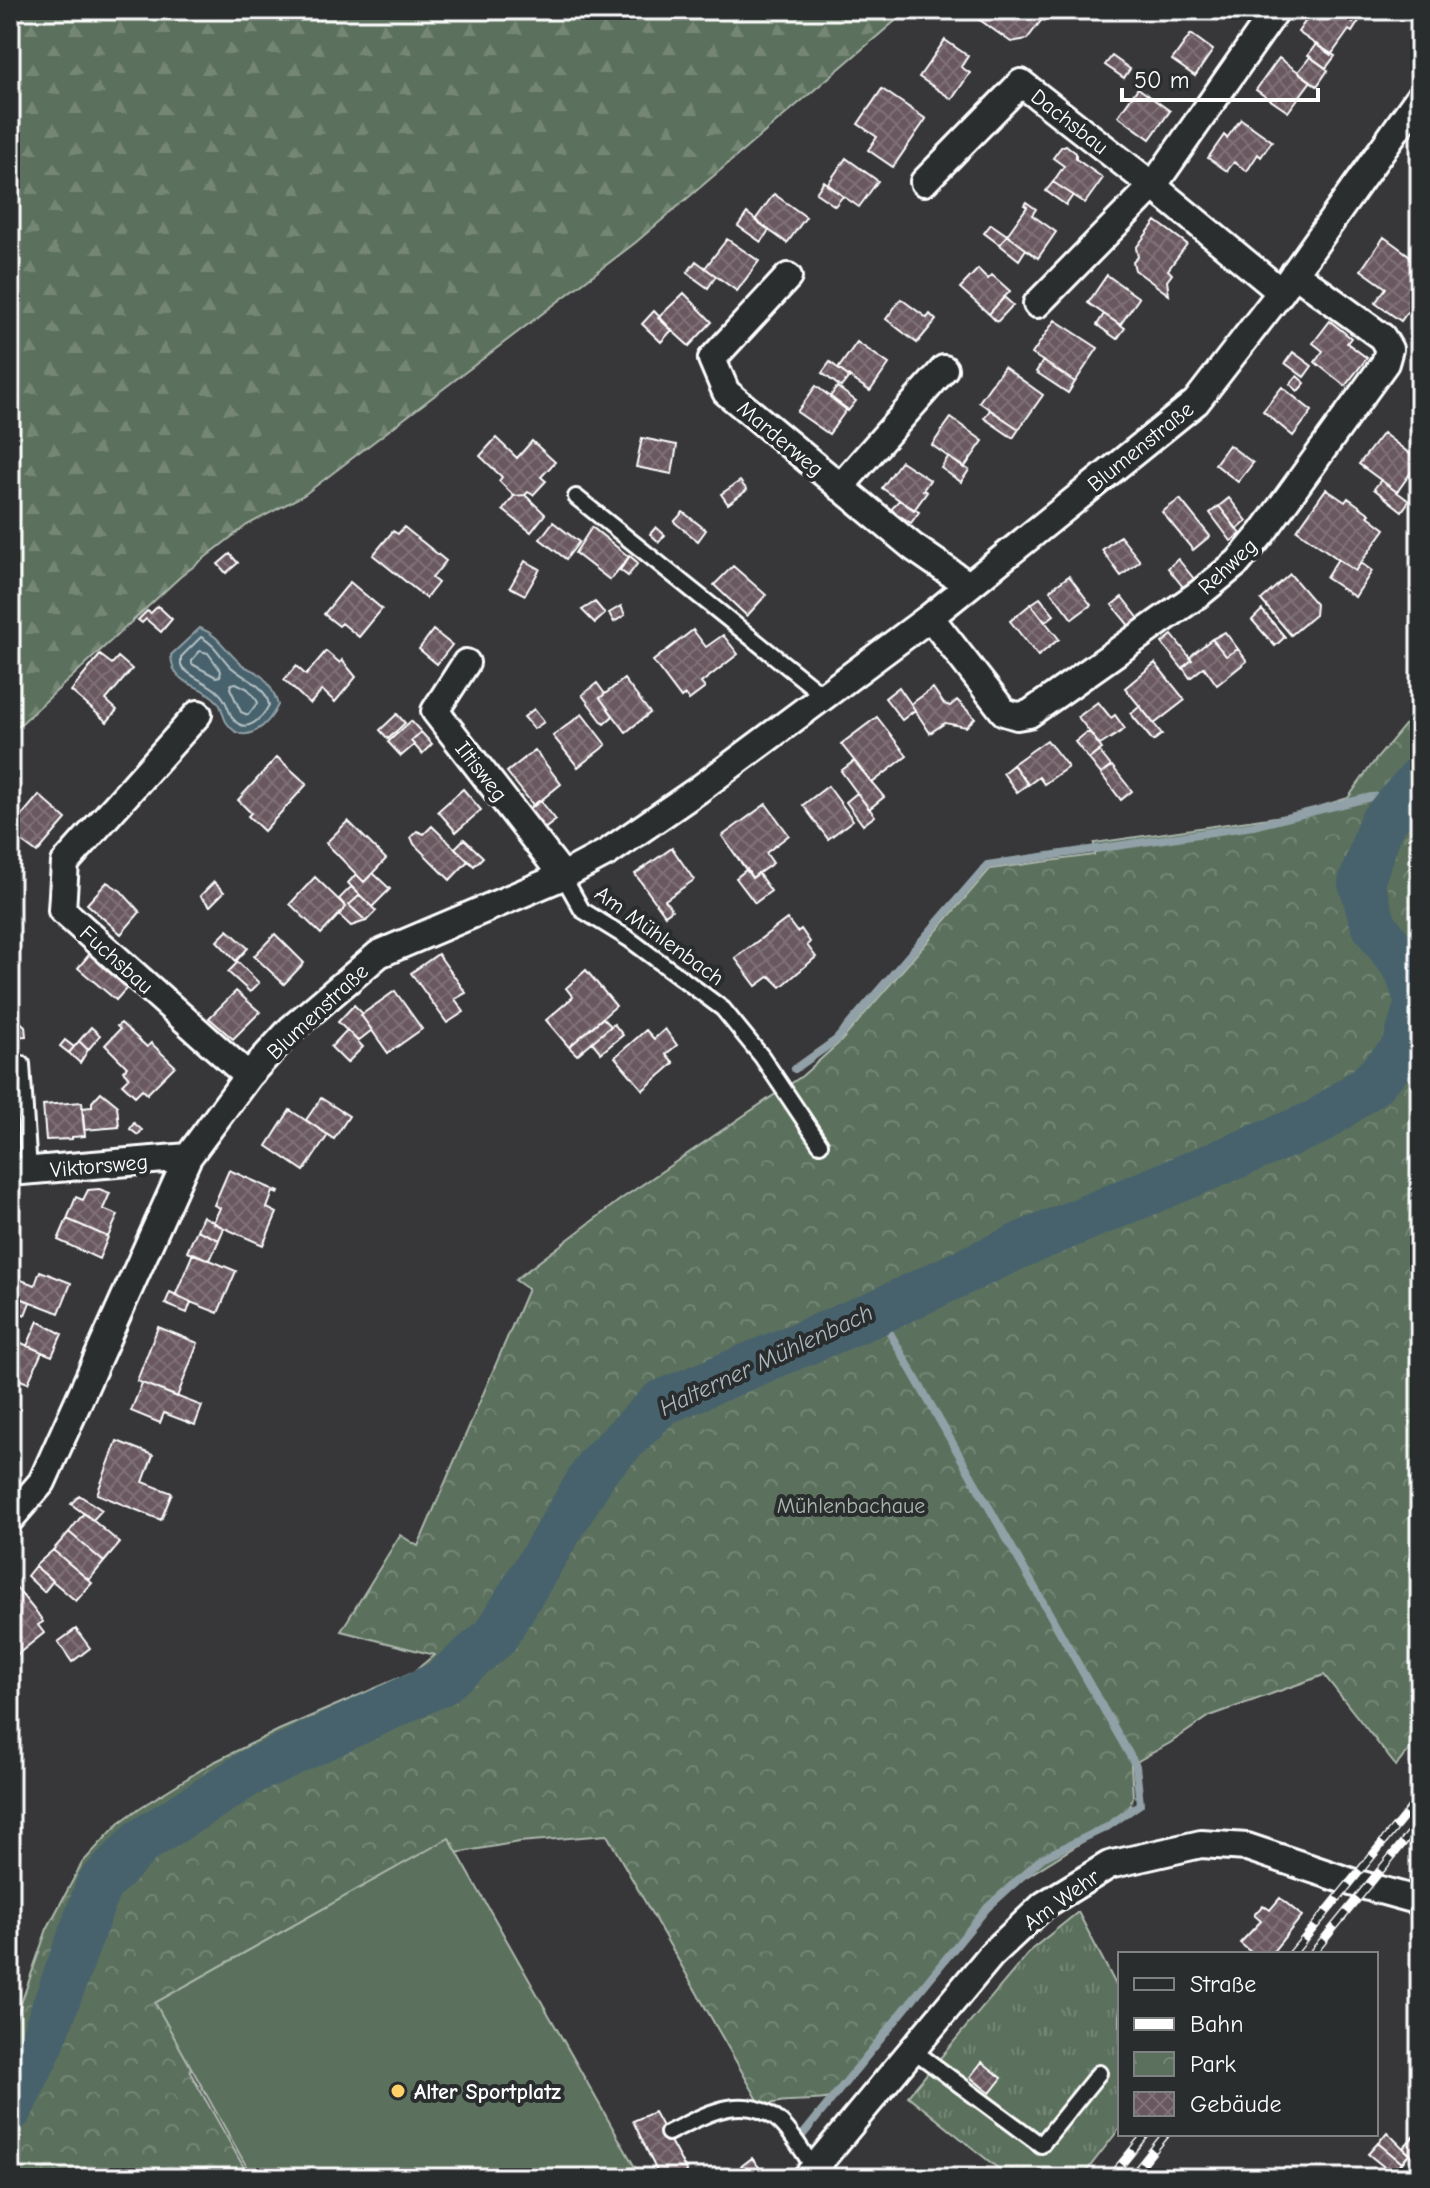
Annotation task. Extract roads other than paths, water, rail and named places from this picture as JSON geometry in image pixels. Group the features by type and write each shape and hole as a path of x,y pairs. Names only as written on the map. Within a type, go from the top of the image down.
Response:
{"street":[{"path":"1037,304 1153,186 1276,10"},
{"name":"Dachsbau","path":"924,182 1021,83 1153,186 1287,283"},
{"name":"Blumenstraße","path":"10,1519 42,1482 188,1157 248,1076 291,1029 379,954 563,876 634,834 930,617 1196,402 1287,283 1420,96"},
{"name":"Marderweg","path":"788,277 712,359 726,392 913,547 968,585"},
{"name":"Rehweg","path":"930,617 1004,712 1017,716 1029,714 1200,593 1238,562 1385,363 1389,349 1382,337 1287,283"},
{"name":"Marderweg","path":"840,487 944,369"},
{"name":"Iltisweg","path":"466,663 435,711 563,876"},
{"name":"Fuchsbau","path":"198,714 65,863 62,910 248,1076"},
{"name":"Viktorsweg","path":"20,1172 188,1157"},
{"name":"Am Wehr","path":"810,2173 991,1955 1044,1905 1109,1865 1201,1844 1247,1847 1351,1882 1420,1901"}],"lane":[{"path":"576,497 824,696"},
{"name":"Am Mühlenbach","path":"563,876 582,910 629,939 723,1009 762,1057 820,1144"},
{"path":"20,1172 22,1064"},
{"path":"913,2050 1041,2145 1099,2073"},
{"path":"668,2133 712,2111 738,2105 749,2107 780,2122 810,2173"}],"water":[{"path":"200,628 217,639 241,664 260,675 272,691 278,705 256,731 241,734 234,730 210,694 176,674 171,655"}],"waterway":[{"name":"Halterner Mühlenbach","path":"10,2109 42,2042 99,1885 142,1841 251,1772 441,1683 495,1637 598,1466 661,1403 878,1312 1021,1245 1318,1122 1369,1086 1404,1050 1418,1002 1407,970 1374,925 1361,883 1381,824 1420,779"},
{"path":"795,1069 836,1040 987,865 1253,826 1371,797 1406,795"},
{"path":"1400,802 1420,814"},
{"path":"797,2142 987,1908 1042,1858 1107,1827 1140,1804 1136,1766 878,1312"}],"railway":[{"path":"1294,1952 1420,1797"},
{"path":"1314,1952 1420,1822"},
{"path":"1110,2178 1144,2136"},
{"path":"1131,2178 1164,2136"}],"place":[{"name":"Alter Sportplatz","path":"398,2091"}],"park label":[{"name":"Mühlenbachaue","path":"851,1505"}]}
